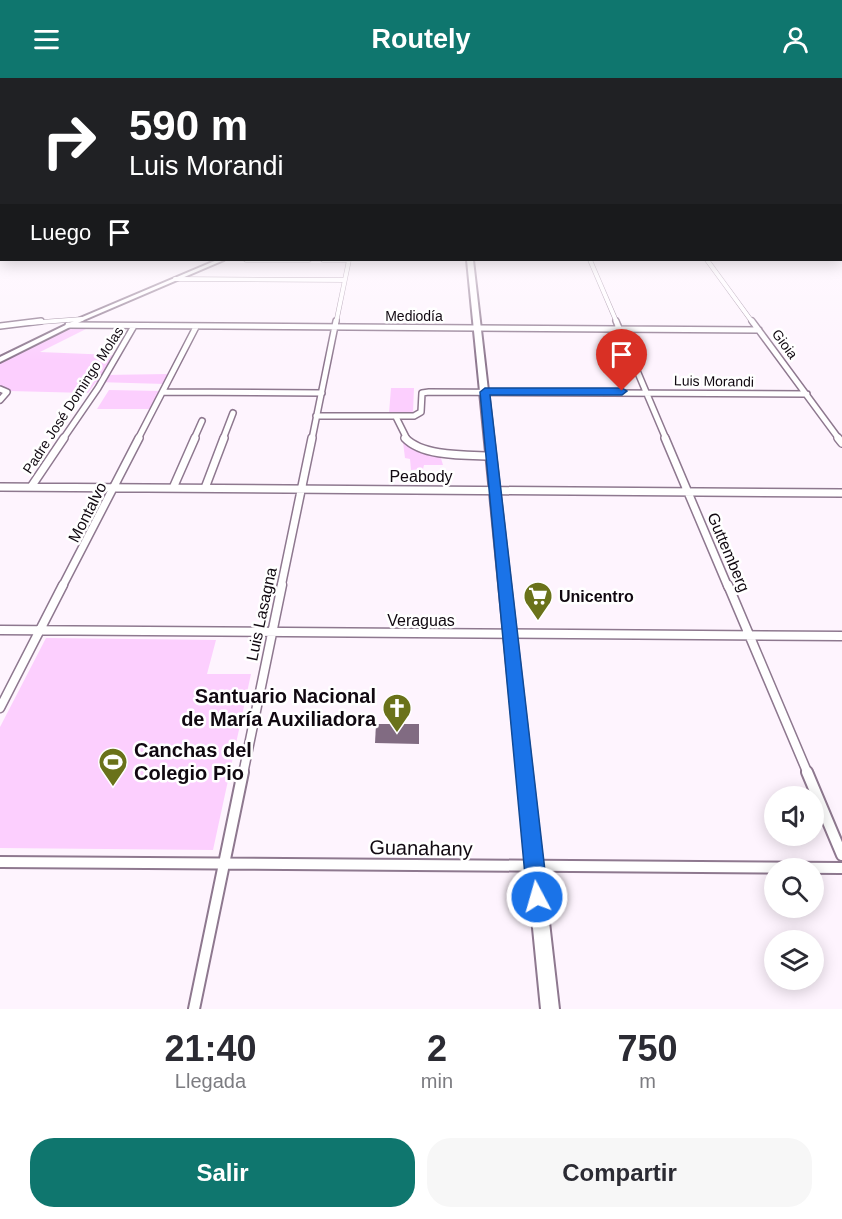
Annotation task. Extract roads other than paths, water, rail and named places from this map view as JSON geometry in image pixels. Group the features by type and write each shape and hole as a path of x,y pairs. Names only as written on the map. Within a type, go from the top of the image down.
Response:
{"street":[{"path":"0,360 68,325 188,273"},
{"name":"Luis Lasagna","path":"194,1009 270,632 347,273"},
{"path":"472,273 550,1009"},
{"name":"Guttemberg","path":"596,273 842,855"},
{"name":"Gioia","path":"717,273 842,443"},
{"path":"175,279 345,280"},
{"path":"0,326 60,319 82,319"},
{"name":"Mediodía","path":"68,325 759,330"},
{"name":"Padre José Domingo Molas","path":"31,487 98,388 134,326"},
{"name":"Montalvo","path":"0,708 42,631 196,327"},
{"path":"0,389 7,392 0,400"},
{"name":"Luis Morandi","path":"316,416 396,417 420,414 424,392 645,391 807,394"},
{"path":"163,392 322,393"},
{"path":"205,488 233,413"},
{"path":"396,417 397,424 407,441 412,444 447,455 490,456"},
{"path":"172,488 202,421"},
{"name":"Peabody","path":"0,487 842,493"},
{"name":"Veraguas","path":"0,630 842,636"},
{"name":"Guanahany","path":"0,862 842,868"}],"place":[{"name":"Unicentro","path":"538,622"},
{"name":"Santuario Nacional de María Auxiliadora","path":"397,734"},
{"name":"Canchas del Colegio Pio","path":"113,788"}]}
